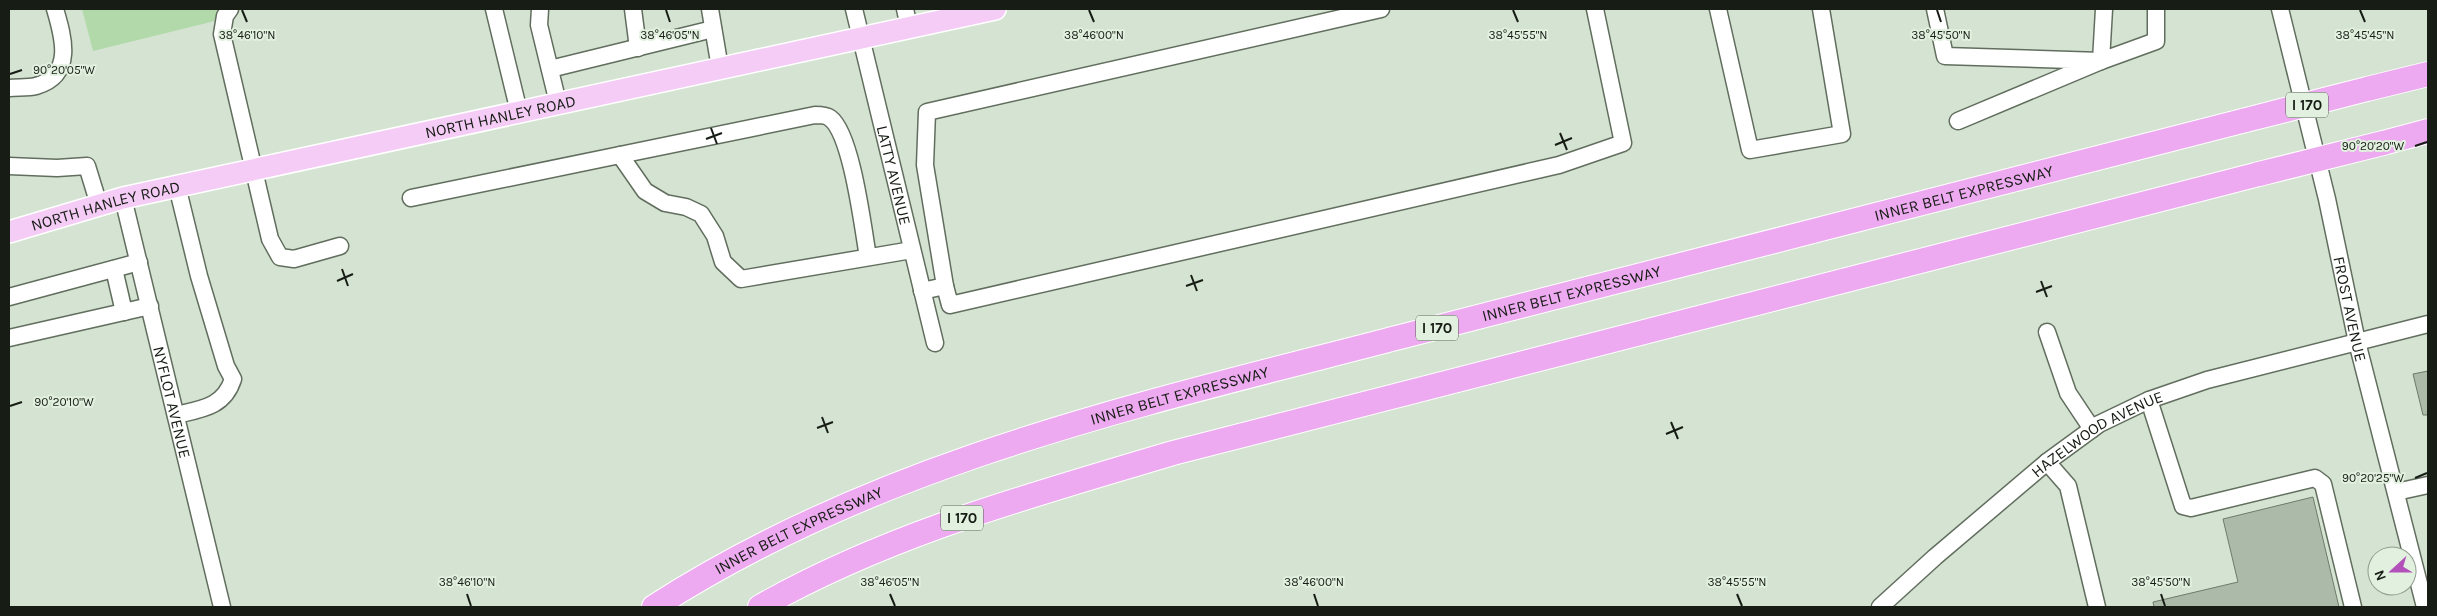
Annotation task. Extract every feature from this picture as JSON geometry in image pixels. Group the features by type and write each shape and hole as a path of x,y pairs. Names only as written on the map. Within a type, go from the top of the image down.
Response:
{"highway":[{"name":"INNER BELT EXPRESSWAY","path":"654,607 734,558 831,510 940,468 1059,429 1275,369 2428,74"},
{"name":"I 170","path":"760,607 835,570 934,528 1173,453 2428,131"}],"main road":[{"name":"NORTH HANLEY ROAD","path":"9,232 123,198 861,37 907,18 995,9"}],"street":[{"path":"9,88 37,86 52,78 62,64 64,40 55,9"},
{"path":"230,9 225,16 222,34 270,239 280,257 294,258 340,246"},
{"path":"494,9 519,112"},
{"path":"540,9 539,25 558,103"},
{"path":"632,9 638,48"},
{"path":"710,9 720,68"},
{"name":"LATTY AVENUE","path":"854,9 935,343"},
{"path":"1380,9 927,112 925,165 945,286 950,305 1559,165 1623,143 1595,9"},
{"path":"1718,9 1750,150 1842,134 1821,9"},
{"path":"1935,9 1945,56 2101,61"},
{"path":"2101,61 2104,9"},
{"path":"1958,121 2101,61 2156,41 2156,9"},
{"name":"FROST AVENUE","path":"2280,9 2327,199 2356,342 2426,607"},
{"path":"550,69 714,29"},
{"path":"411,198 815,115 829,116 837,125 848,149 868,258"},
{"path":"620,155 645,191 665,203 686,207 702,214 715,236 723,262 740,279 912,250"},
{"path":"9,166 87,166 99,205"},
{"path":"176,186 202,285 226,366 233,379 230,391 219,402 199,410 176,415"},
{"name":"NYFLOT AVENUE","path":"123,198 222,607"},
{"path":"9,297 139,262"},
{"path":"114,269 124,312"},
{"path":"922,291 945,286"},
{"path":"9,338 150,306"},
{"name":"HAZELWOOD AVENUE","path":"1880,607 1935,557 2047,462 2092,429 2149,400 2207,380 2428,324"},
{"path":"2048,332 2068,393 2092,429"},
{"path":"2149,400 2183,506 2191,508 2315,478 2323,484 2353,607"},
{"path":"2047,462 2068,486 2097,607"},
{"path":"2396,492 2428,485"}],"green space":[{"path":"82,9 243,9 211,22 93,51"}],"building":[{"path":"2428,371 2428,415 2423,415 2413,374"},
{"path":"2313,497 2339,607 2154,607 2153,602 2238,582 2223,519"}]}
